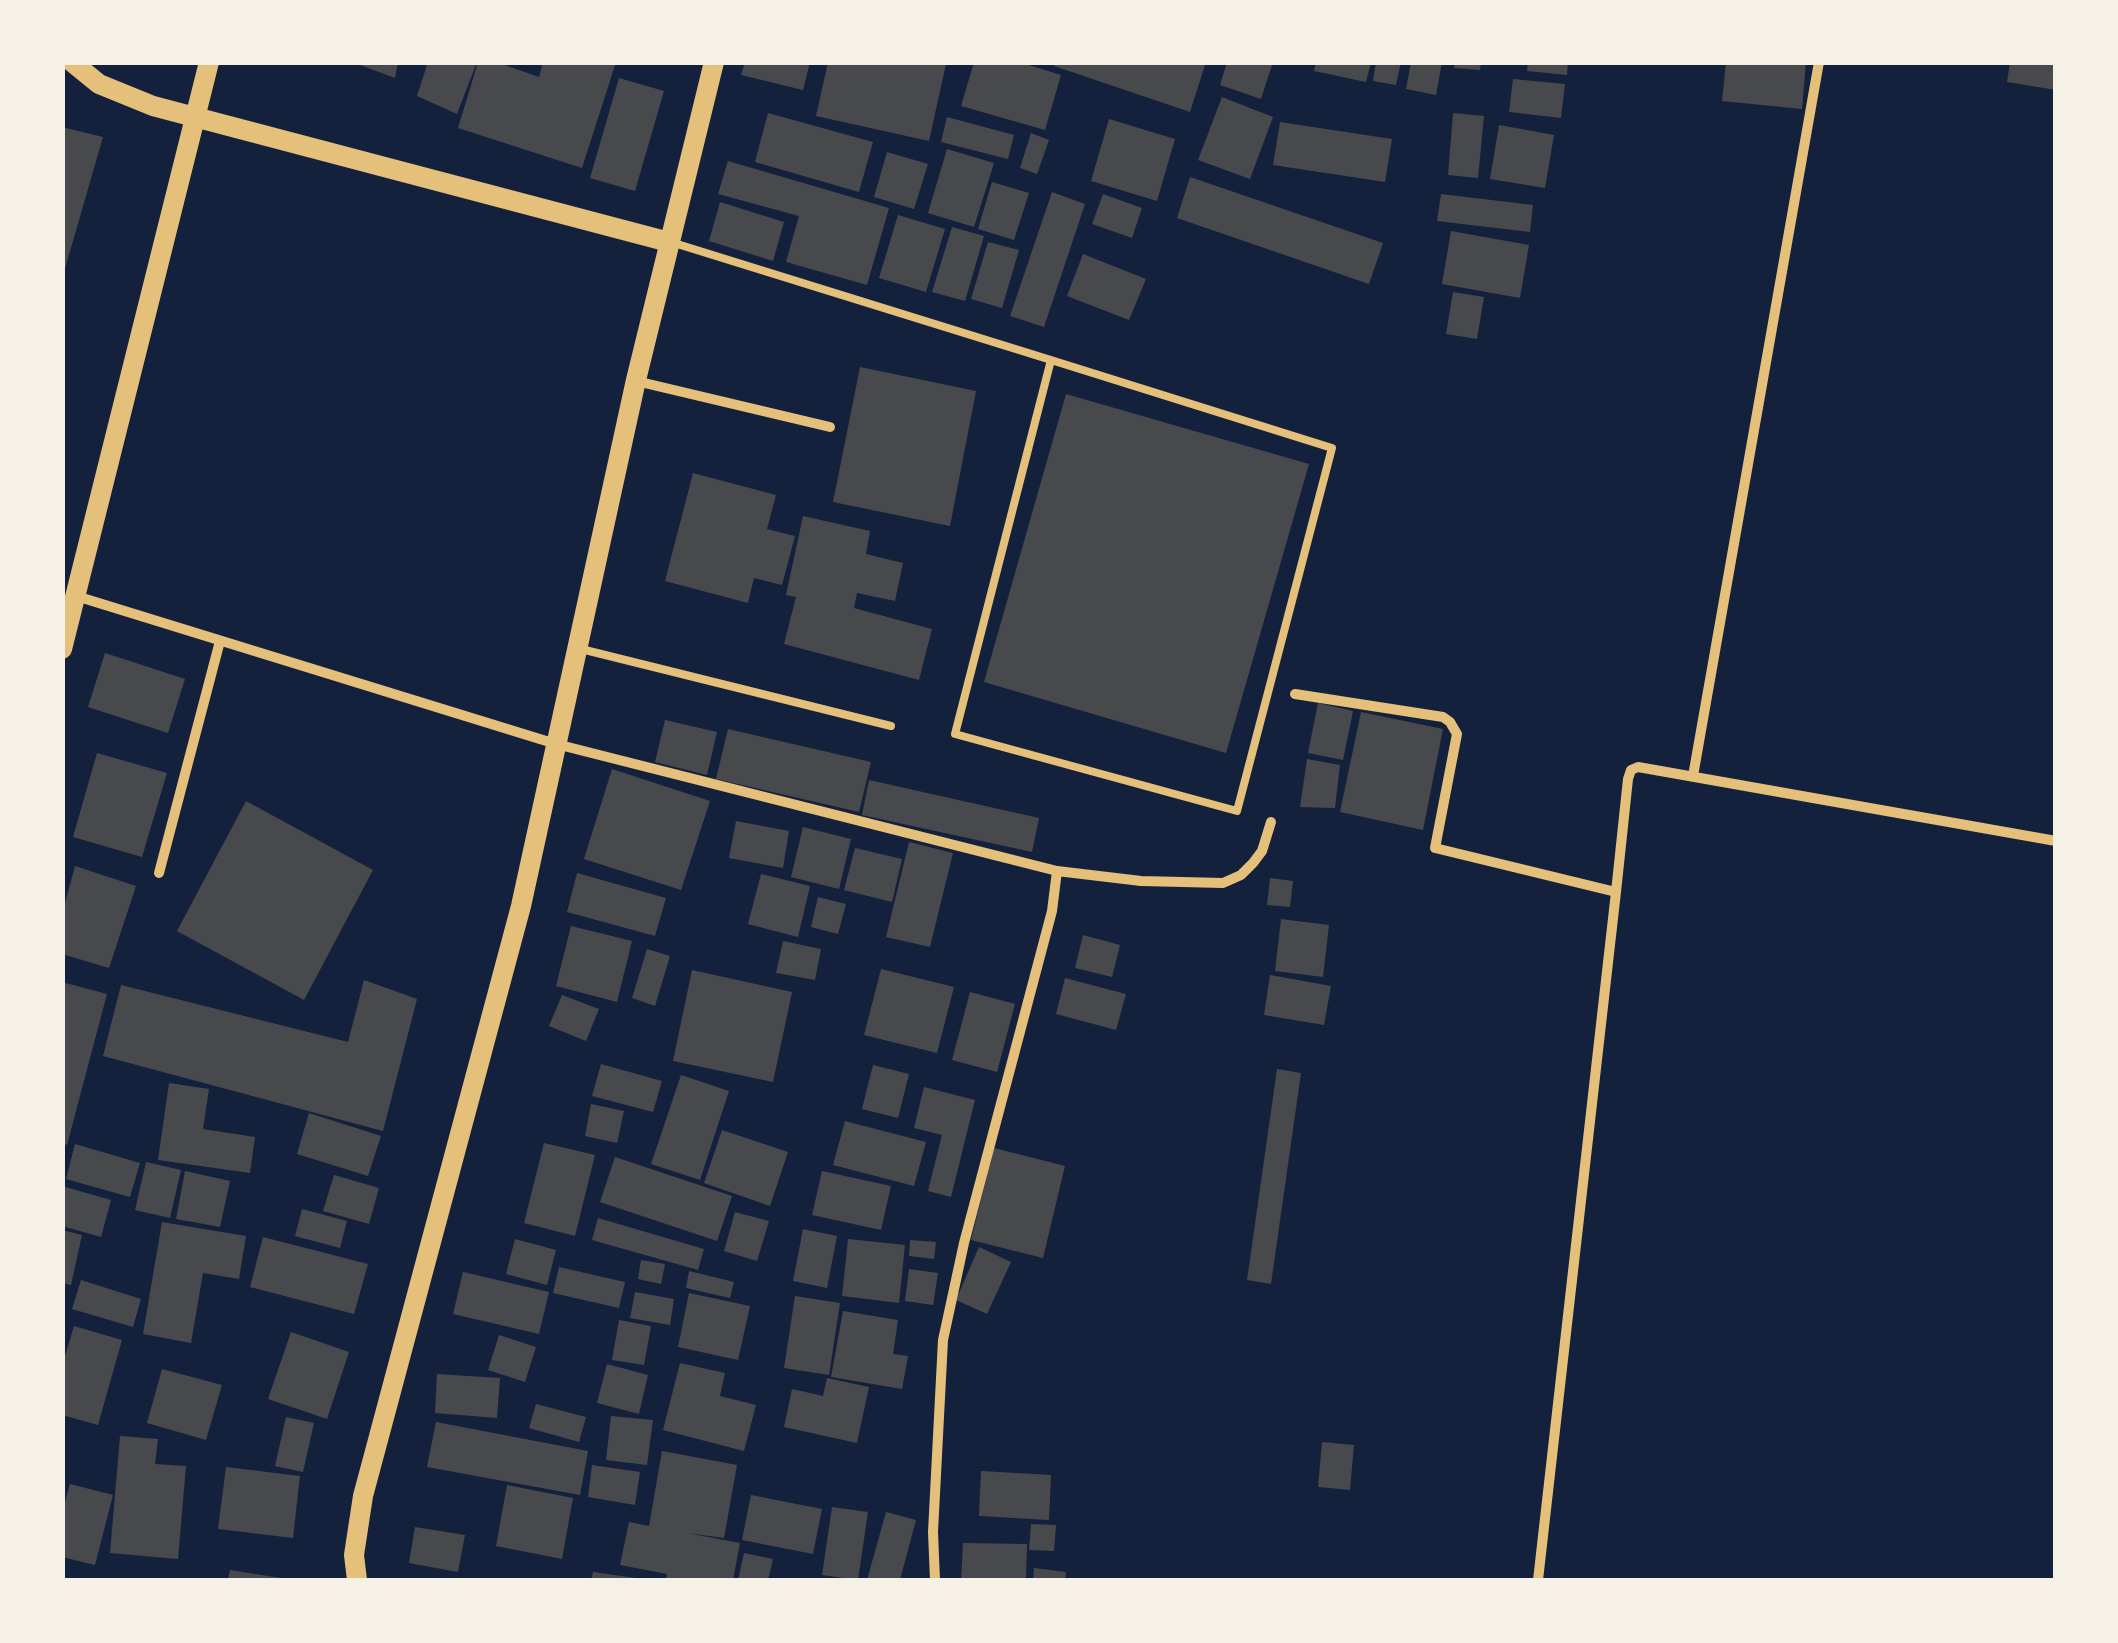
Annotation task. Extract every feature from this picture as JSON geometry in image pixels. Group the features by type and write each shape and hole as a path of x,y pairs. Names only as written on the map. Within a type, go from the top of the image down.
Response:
{"main road":[{"path":"72,62 99,84 153,106 669,242"},
{"path":"62,650 209,62"},
{"path":"357,1580 354,1555 363,1496 520,906 636,380 714,62"}],"street":[{"path":"1693,776 1819,62"},
{"path":"636,380 830,426"},
{"path":"76,596 556,744 1058,870 1142,881 1223,883 1241,875 1262,851 1271,822"},
{"path":"159,873 220,641"},
{"path":"1295,694 1450,722 1457,734 1436,848 1616,892"},
{"path":"1538,1580 1631,770 1638,767 1693,776 2056,841"},
{"path":"935,1580 933,1532 942,1340 1052,911 1058,870"}],"lane":[{"path":"669,242 1052,360 1332,448 1236,811 955,734 1052,360"},
{"path":"576,648 890,726"}],"building":[{"path":"352,62 398,62 395,78"},
{"path":"428,62 477,62 457,114 417,96"},
{"path":"478,62 496,62 539,77 543,62 616,62 582,168 458,128"},
{"path":"745,62 810,62 803,90 741,75"},
{"path":"828,62 946,64 929,141 816,116"},
{"path":"974,62 1019,62 1061,75 1045,130 961,106"},
{"path":"1055,62 1205,65 1190,112 1054,66"},
{"path":"1227,62 1273,62 1261,99 1220,85"},
{"path":"1316,62 1371,62 1366,82 1314,71"},
{"path":"1376,62 1401,62 1396,85 1373,81"},
{"path":"1411,62 1442,62 1436,95 1406,89"},
{"path":"1455,62 1481,62 1480,70 1454,68"},
{"path":"1528,62 1568,62 1567,75 1527,71"},
{"path":"1726,62 1806,62 1802,109 1722,101"},
{"path":"2010,62 2056,62 2056,90 2007,82"},
{"path":"619,78 664,91 635,191 590,178"},
{"path":"1513,79 1565,84 1561,118 1509,112"},
{"path":"1222,97 1273,117 1250,179 1198,160"},
{"path":"768,113 873,142 859,192 755,162"},
{"path":"1453,113 1484,116 1478,178 1448,175"},
{"path":"947,117 1014,135 1008,159 941,142"},
{"path":"1109,119 1175,139 1157,201 1091,181"},
{"path":"1280,122 1392,139 1385,182 1273,165"},
{"path":"1499,125 1554,135 1545,188 1490,179"},
{"path":"62,127 103,137 64,272 62,272"},
{"path":"1031,133 1049,140 1037,174 1020,168"},
{"path":"947,149 994,163 974,227 928,213"},
{"path":"887,152 928,164 914,209 874,197"},
{"path":"728,161 889,208 867,285 786,262 799,216 718,194"},
{"path":"1190,177 1383,243 1369,284 1177,218"},
{"path":"992,182 1029,193 1014,240 978,229"},
{"path":"1052,192 1085,204 1044,327 1010,316"},
{"path":"1103,194 1142,208 1132,238 1092,224"},
{"path":"1441,194 1533,205 1530,232 1437,221"},
{"path":"720,202 784,222 773,261 709,241"},
{"path":"898,215 945,229 926,292 879,278"},
{"path":"952,227 984,236 965,301 932,292"},
{"path":"1451,231 1529,245 1520,298 1442,284"},
{"path":"988,242 1019,250 1002,308 971,299"},
{"path":"1083,254 1146,279 1129,320 1067,296"},
{"path":"1453,292 1484,297 1477,339 1446,334"},
{"path":"860,367 976,391 950,526 833,502"},
{"path":"1066,394 1309,464 1226,753 984,682"},
{"path":"693,473 776,495 767,529 795,536 782,585 754,578 748,603 665,581"},
{"path":"803,516 870,531 866,554 903,563 895,601 857,593 854,608 932,629 919,680 784,644 796,597 786,595"},
{"path":"105,653 185,679 168,733 88,707"},
{"path":"1318,703 1353,711 1343,760 1308,753"},
{"path":"1361,712 1443,729 1423,830 1340,812"},
{"path":"665,720 717,732 707,775 655,762"},
{"path":"728,729 871,762 859,812 716,779"},
{"path":"97,753 167,773 142,857 73,837"},
{"path":"1307,759 1340,765 1335,808 1300,807"},
{"path":"612,769 710,801 681,890 584,859"},
{"path":"869,780 1039,818 1032,852 862,815"},
{"path":"246,801 373,870 304,1000 177,931"},
{"path":"736,821 789,831 783,868 729,858"},
{"path":"803,827 851,839 839,889 791,877"},
{"path":"909,842 953,853 930,947 886,937"},
{"path":"855,848 902,859 892,902 844,890"},
{"path":"75,866 136,886 109,968 62,954 62,914"},
{"path":"577,873 666,898 655,936 567,912"},
{"path":"761,874 810,886 798,937 748,924"},
{"path":"1270,878 1293,881 1290,907 1267,905"},
{"path":"818,897 846,904 838,934 811,927"},
{"path":"1281,919 1329,925 1323,977 1275,971"},
{"path":"571,926 632,941 617,1002 556,986"},
{"path":"1083,935 1120,945 1112,977 1075,968"},
{"path":"783,941 821,949 815,980 776,973"},
{"path":"647,949 670,956 655,1006 632,998"},
{"path":"881,969 954,987 937,1053 864,1035"},
{"path":"692,970 792,992 773,1082 673,1061"},
{"path":"1270,975 1331,986 1324,1025 1264,1015"},
{"path":"1065,978 1126,994 1116,1030 1056,1014"},
{"path":"364,980 417,999 383,1131 103,1056 121,985 348,1042"},
{"path":"62,982 107,994 67,1145 62,1143"},
{"path":"970,992 1015,1004 997,1072 952,1060"},
{"path":"562,995 599,1009 586,1041 549,1026"},
{"path":"601,1064 662,1081 653,1112 592,1096"},
{"path":"873,1065 909,1074 898,1118 862,1109"},
{"path":"1277,1069 1301,1073 1271,1284 1247,1280"},
{"path":"681,1075 729,1091 700,1180 651,1164"},
{"path":"169,1083 209,1089 203,1129 255,1137 250,1173 158,1160"},
{"path":"924,1087 975,1100 951,1197 928,1191 942,1135 914,1128"},
{"path":"591,1104 624,1111 617,1143 585,1136"},
{"path":"309,1113 381,1136 368,1176 297,1154"},
{"path":"845,1121 926,1142 914,1186 833,1165"},
{"path":"722,1130 788,1152 770,1206 704,1183"},
{"path":"544,1143 595,1155 575,1236 524,1223"},
{"path":"75,1144 140,1163 130,1197 66,1179"},
{"path":"994,1148 1065,1166 1043,1258 971,1240"},
{"path":"615,1157 732,1196 717,1241 600,1202"},
{"path":"146,1162 181,1170 170,1218 135,1210"},
{"path":"185,1171 230,1181 220,1227 176,1219"},
{"path":"822,1171 891,1186 881,1230 812,1215"},
{"path":"334,1175 379,1188 369,1224 323,1211"},
{"path":"62,1186 111,1200 101,1237 62,1226"},
{"path":"302,1209 347,1221 340,1248 295,1236"},
{"path":"735,1212 769,1221 757,1261 724,1251"},
{"path":"598,1218 704,1249 698,1270 592,1240"},
{"path":"162,1222 246,1236 239,1279 203,1273 191,1343 143,1334"},
{"path":"803,1229 837,1236 827,1288 793,1281"},
{"path":"62,1230 82,1235 71,1285 62,1283"},
{"path":"263,1237 368,1264 354,1314 250,1287"},
{"path":"515,1239 556,1250 547,1285 506,1274"},
{"path":"848,1239 905,1245 899,1303 842,1296"},
{"path":"910,1240 936,1242 934,1259 909,1256"},
{"path":"979,1247 1011,1262 987,1314 956,1300"},
{"path":"641,1260 665,1264 661,1284 638,1279"},
{"path":"559,1267 625,1282 619,1308 553,1293"},
{"path":"909,1269 938,1273 933,1305 905,1301"},
{"path":"689,1271 734,1282 730,1298 686,1288"},
{"path":"463,1272 549,1292 539,1334 453,1314"},
{"path":"81,1280 141,1299 133,1327 72,1309"},
{"path":"635,1292 674,1299 670,1325 630,1318"},
{"path":"689,1293 750,1306 738,1360 678,1347"},
{"path":"795,1296 840,1303 829,1375 784,1368"},
{"path":"843,1311 898,1320 893,1354 908,1356 902,1389 831,1377"},
{"path":"619,1320 651,1326 644,1365 612,1360"},
{"path":"74,1326 122,1340 98,1425 62,1415 62,1366"},
{"path":"291,1332 349,1352 327,1419 268,1399"},
{"path":"499,1335 536,1347 525,1382 488,1370"},
{"path":"680,1363 725,1373 720,1396 756,1405 744,1451 663,1430"},
{"path":"607,1364 648,1375 639,1414 597,1403"},
{"path":"162,1369 222,1385 206,1440 147,1423"},
{"path":"437,1374 500,1378 497,1418 435,1413"},
{"path":"827,1378 869,1387 857,1443 784,1427 792,1389 823,1396"},
{"path":"536,1404 586,1417 579,1442 529,1428"},
{"path":"611,1416 653,1420 647,1465 606,1460"},
{"path":"286,1417 314,1423 303,1472 275,1466"},
{"path":"436,1422 588,1451 580,1495 427,1467"},
{"path":"120,1436 158,1439 155,1464 186,1466 178,1559 110,1553"},
{"path":"1322,1442 1354,1445 1350,1490 1318,1487"},
{"path":"662,1451 737,1465 724,1538 687,1533 740,1543 733,1580 666,1580 667,1574 620,1565 629,1522 649,1526"},
{"path":"592,1465 640,1472 635,1505 588,1497"},
{"path":"226,1467 300,1476 293,1538 218,1529"},
{"path":"981,1471 1051,1475 1049,1520 979,1516"},
{"path":"70,1484 113,1495 95,1565 62,1557 62,1512"},
{"path":"507,1485 573,1498 562,1559 496,1546"},
{"path":"751,1495 822,1509 813,1554 742,1540"},
{"path":"832,1507 868,1512 858,1580 822,1575"},
{"path":"886,1512 916,1520 900,1580 867,1580"},
{"path":"1031,1524 1056,1525 1054,1551 1029,1550"},
{"path":"415,1527 465,1535 458,1572 409,1563"},
{"path":"963,1543 1027,1544 1026,1580 961,1580"},
{"path":"744,1553 773,1559 768,1580 738,1580"},
{"path":"1034,1568 1066,1572 1065,1580 1033,1580"},
{"path":"230,1570 281,1578 281,1580 228,1580"},
{"path":"593,1572 636,1578 636,1580 591,1580"}]}
